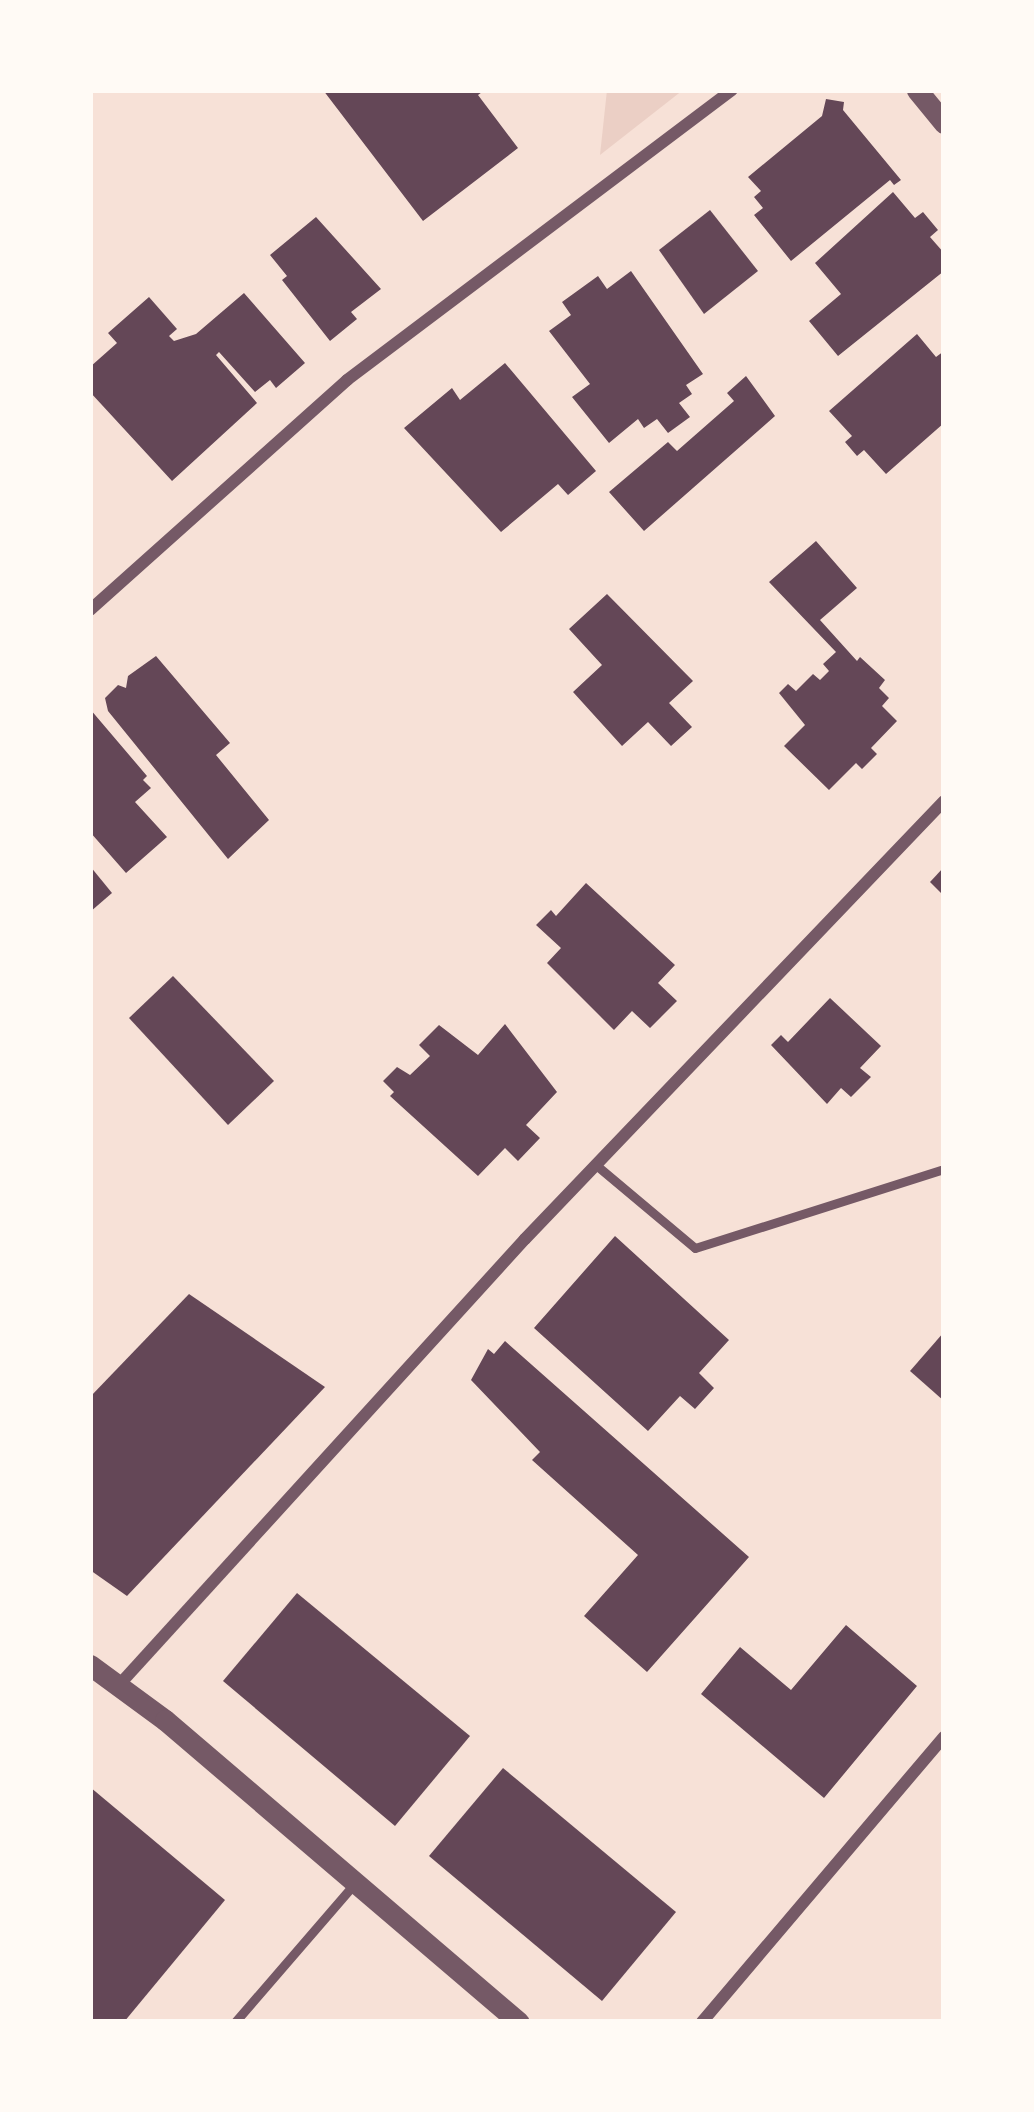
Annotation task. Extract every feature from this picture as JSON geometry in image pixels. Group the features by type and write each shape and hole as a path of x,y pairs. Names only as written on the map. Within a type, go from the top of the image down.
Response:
{"street":[{"path":"90,610 347,380 732,90"},
{"path":"916,90 944,123"},
{"path":"119,1685 596,1165 944,802"},
{"path":"90,1665 519,2022"},
{"path":"702,2022 944,1737"}],"lane":[{"path":"596,1165 695,1248 944,1169"},
{"path":"235,2022 355,1883"}],"shaded area":[{"path":"607,90 683,90 600,155"}],"building":[{"path":"323,90 485,90 478,95 518,148 423,221"},
{"path":"826,99 844,102 843,110 901,180 894,185 890,180 791,261 754,215 763,208 754,197 761,191 748,177 822,116"},
{"path":"893,192 915,218 923,212 938,230 930,237 944,253 944,271 838,356 809,321 841,294 815,263"},
{"path":"710,210 758,271 704,314 659,250"},
{"path":"316,217 381,289 351,312 357,319 330,341 282,280 287,276 270,255"},
{"path":"631,271 703,374 686,385 692,394 679,403 690,417 668,433 657,419 644,428 638,419 609,443 572,397 590,384 549,331 571,315 562,302 598,276 607,289"},
{"path":"244,293 305,363 276,388 270,380 255,392 219,352 216,355 257,403 172,481 90,392 90,367 117,343 108,333 149,297 177,329 169,336 174,341 196,334"},
{"path":"917,334 936,357 944,351 944,423 886,474 864,450 857,456 845,442 852,436 829,411"},
{"path":"505,363 596,471 568,495 558,484 501,532 404,428 452,388 460,400"},
{"path":"746,376 775,416 644,531 609,492 668,442 677,451 734,401 727,393"},
{"path":"816,541 857,588 820,620 857,661 860,657 885,680 879,688 889,698 882,706 897,721 871,748 877,754 862,769 856,763 829,790 784,746 805,725 779,693 788,684 796,691 813,674 820,680 829,671 823,664 836,652 769,582"},
{"path":"607,594 693,681 669,703 692,727 671,746 648,722 622,746 573,692 602,665 569,629"},
{"path":"156,656 230,743 216,755 269,820 228,859 108,711 105,698 118,685 126,688 128,676"},
{"path":"90,709 147,776 143,780 151,788 135,802 167,837 126,873 90,832"},
{"path":"90,866 112,893 90,912"},
{"path":"944,867 944,896 930,882"},
{"path":"586,883 675,965 658,983 677,1001 650,1028 632,1011 614,1030 547,963 561,948 536,925 551,910 556,916"},
{"path":"173,976 274,1081 228,1125 129,1018"},
{"path":"830,998 881,1046 860,1068 871,1077 851,1097 841,1088 827,1104 771,1045 781,1035 788,1042"},
{"path":"505,1024 557,1092 526,1125 540,1138 518,1161 505,1148 478,1176 390,1096 394,1092 383,1081 397,1067 410,1075 430,1056 419,1045 439,1025 478,1055"},
{"path":"615,1236 729,1340 699,1373 714,1388 695,1409 680,1396 648,1431 534,1328"},
{"path":"189,1294 325,1387 127,1596 90,1570 90,1397"},
{"path":"944,1332 944,1401 910,1371"},
{"path":"505,1341 749,1557 647,1672 584,1616 638,1555 532,1460 540,1452 471,1380 488,1349 494,1354"},
{"path":"297,1593 470,1736 395,1826 223,1681"},
{"path":"846,1625 917,1686 824,1798 701,1694 740,1647 791,1690"},
{"path":"503,1768 676,1912 602,2001 429,1856"},
{"path":"90,1787 225,1900 124,2022 90,2022"}]}
